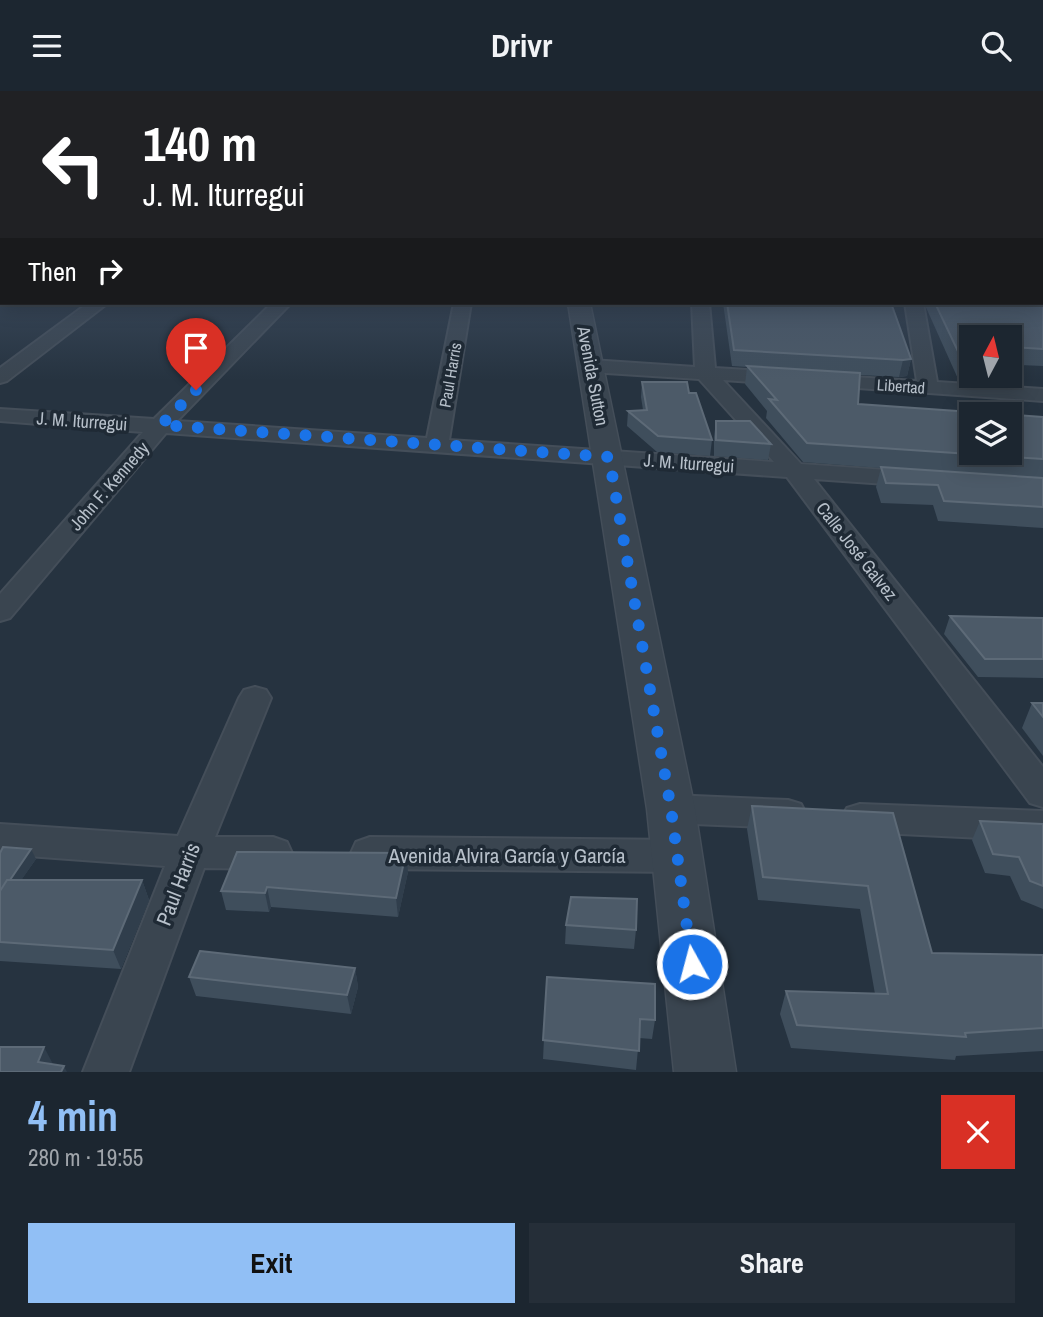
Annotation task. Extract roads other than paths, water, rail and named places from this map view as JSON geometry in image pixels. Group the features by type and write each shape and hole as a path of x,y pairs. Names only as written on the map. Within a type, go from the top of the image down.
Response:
{"street":[{"path":"0,377 96,305"},
{"name":"John F. Kennedy","path":"0,612 161,425 280,305"},
{"name":"Paul Harris","path":"438,446 463,305"},
{"name":"Avenida Sutton","path":"579,305 671,809 705,1072"},
{"path":"701,305 705,373"},
{"path":"914,305 928,388"},
{"name":"Libertad","path":"591,366 1043,395"},
{"name":"Calle José Galvez","path":"705,373 795,471 1043,793"},
{"name":"J. M. Iturregui","path":"0,415 933,481"},
{"name":"Paul Harris","path":"106,1072 190,852 256,698"},
{"path":"671,809 1043,826"},
{"name":"Avenida Alvira García y García","path":"0,839 190,852 678,856"}]}
